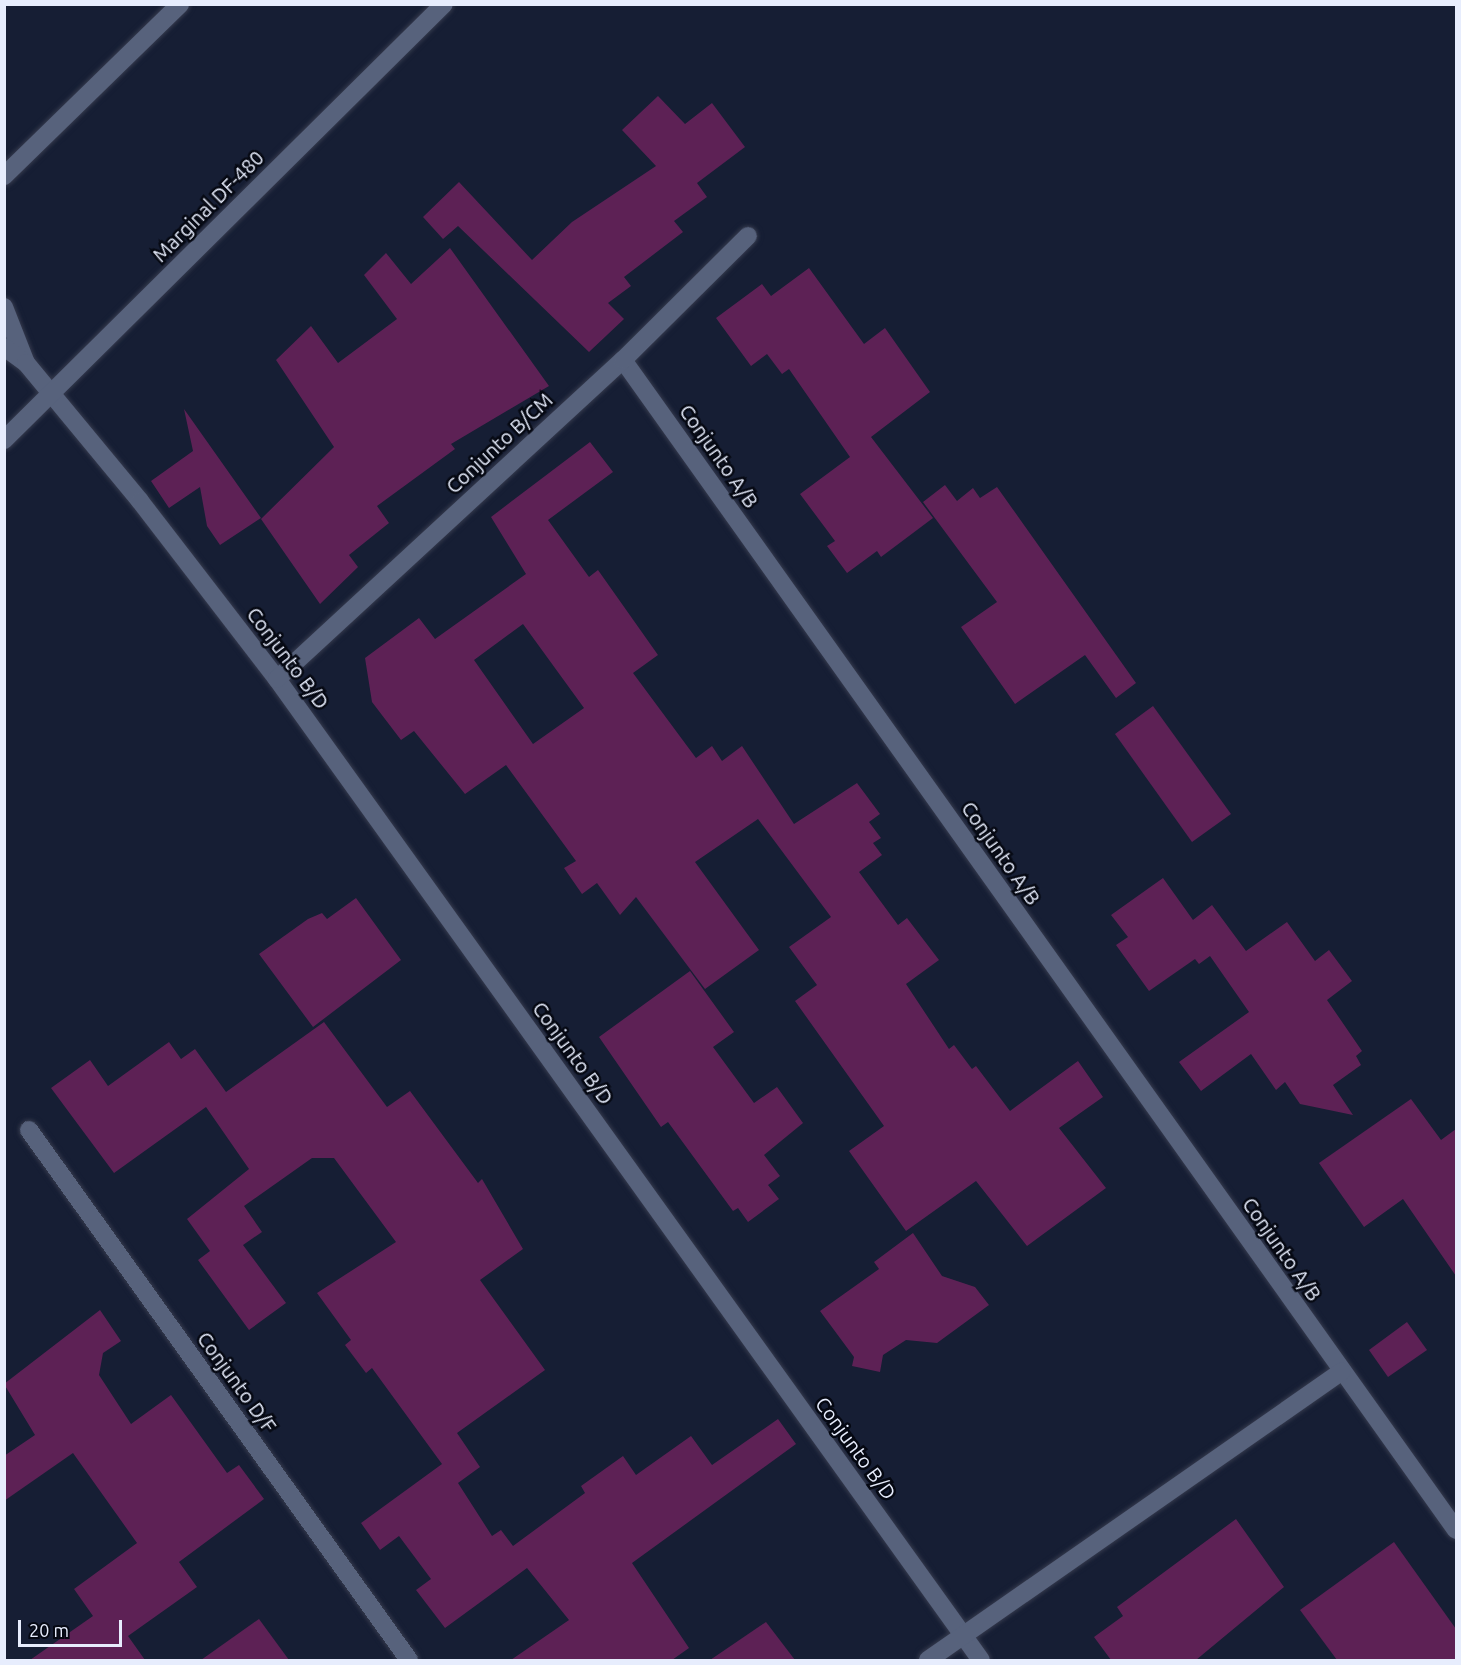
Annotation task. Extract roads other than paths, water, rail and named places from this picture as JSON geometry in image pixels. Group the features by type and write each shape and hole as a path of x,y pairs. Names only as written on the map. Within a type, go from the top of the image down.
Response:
{"street":[{"path":"4,190 8,172 180,4"},
{"name":"Marginal DF-480","path":"4,440 444,4"},
{"name":"Conjunto B/CM","path":"277,679 623,360 748,236"},
{"path":"4,307 26,363"},
{"path":"4,347 26,363"},
{"name":"Conjunto A/B","path":"623,360 1341,1372 1456,1530"},
{"name":"Conjunto B/D","path":"26,363 140,501 277,679 981,1660"},
{"name":"Conjunto D/F","path":"29,1130 409,1660"},
{"path":"928,1660 1341,1372"}]}
